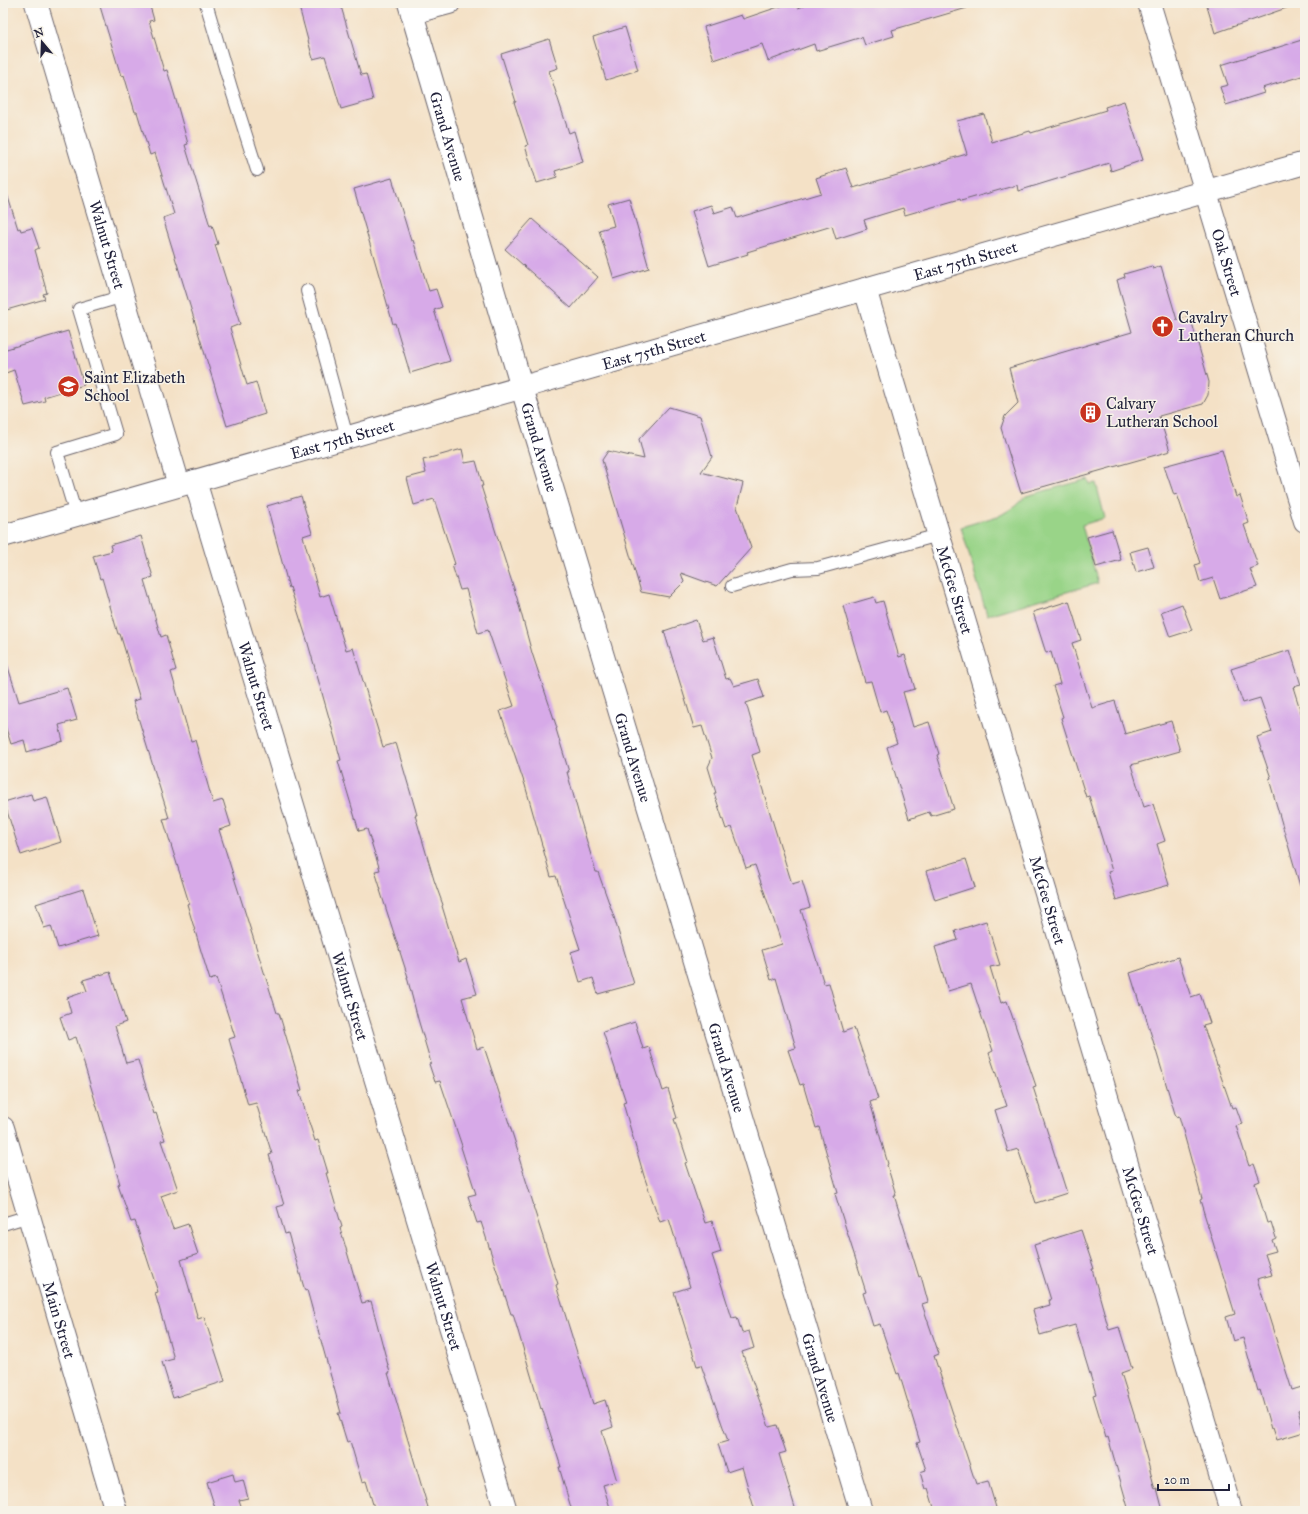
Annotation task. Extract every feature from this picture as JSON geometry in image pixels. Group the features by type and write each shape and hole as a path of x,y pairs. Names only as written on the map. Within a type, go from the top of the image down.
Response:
{"street":[{"name":"Walnut Street","path":"36,3 124,296 187,483 506,1511"},
{"path":"411,8 449,3"},
{"name":"Oak Street","path":"1149,3 1305,522"},
{"name":"Grand Avenue","path":"411,8 522,388 861,1511"},
{"name":"East 75th Street","path":"3,536 1305,163"},
{"name":"McGee Street","path":"865,289 1231,1511"},
{"name":"Main Street","path":"3,1128 116,1511"}],"lane":[{"path":"206,3 257,170"},
{"path":"306,291 347,437"},
{"path":"76,515 57,452 116,434 78,310 124,296"},
{"path":"732,586 792,569 818,568 939,535"},
{"path":"3,1224 29,1216"}],"green space":[{"path":"1088,479 1090,484 1096,483 1105,518 1082,525 1098,583 987,615 961,527 1001,515 1014,507 1026,496"}],"building":[{"path":"99,3 149,3 154,20 149,21 164,71 167,70 188,144 185,145 210,226 212,225 218,244 215,245 240,324 230,328 247,385 256,382 265,414 227,426 163,218 174,214 155,153 150,155 124,75 121,76"},
{"path":"298,3 340,3 361,75 366,74 373,100 341,109 325,56 313,59"},
{"path":"790,3 796,3 798,8 813,3 966,3 967,8 892,30 894,36 865,45 862,37 816,51 814,44 768,61 762,44 714,60 704,27 741,15 743,19"},
{"path":"1206,3 1292,3 1292,6 1215,33"},
{"path":"625,27 638,70 606,80 593,37"},
{"path":"549,39 558,68 549,71 569,133 574,131 583,162 555,171 557,177 537,183 525,146 528,145 501,54"},
{"path":"1305,39 1305,75 1262,88 1264,93 1226,105 1220,87 1228,85 1221,65"},
{"path":"1124,101 1143,160 1111,171 1109,163 1018,191 1017,185 961,201 960,199 905,215 903,208 864,220 867,229 836,239 832,226 747,252 748,254 709,266 692,211 711,205 714,213 733,207 737,218 821,193 816,178 846,168 853,188 949,160 967,154 957,121 984,114 992,142 1030,131 1031,133 1106,110 1105,107"},
{"path":"392,178 411,241 413,240 429,291 436,289 442,307 434,310 450,361 410,373 395,323 393,324 354,189"},
{"path":"3,194 7,194 18,229 20,228 21,231 32,228 39,248 35,250 47,293 43,294 45,299 3,311"},
{"path":"629,198 649,268 614,279 599,230 614,226 608,204"},
{"path":"532,219 598,277 571,308 505,249"},
{"name":"Calvary Lutheran School","path":"1152,266 1153,269 1161,266 1177,320 1190,316 1209,382 1208,395 1203,404 1159,416 1170,451 1021,493 1001,428 1005,416 1018,403 1009,368 1132,332 1117,280 1125,277 1124,274"},
{"name":"Saint Elizabeth School","path":"68,331 84,385 44,397 45,401 25,406 14,370 3,374 3,350"},
{"path":"669,407 700,416 712,457 701,472 743,483 737,507 751,548 717,586 681,573 684,582 669,597 641,592 602,460 608,451 644,459 639,439"},
{"path":"462,449 465,463 476,461 483,486 481,486 517,598 532,653 557,728 556,729 569,772 567,772 596,872 598,872 614,917 634,984 598,994 593,978 580,982 571,952 580,949 556,876 551,877 525,785 500,711 514,706 488,630 478,633 466,589 460,590 452,565 455,564 434,499 414,505 407,478 426,473 423,460"},
{"path":"1222,450 1236,497 1240,495 1249,523 1244,525 1258,566 1250,569 1257,587 1220,599 1213,578 1200,582 1195,565 1200,563 1177,494 1174,495 1164,466"},
{"path":"301,496 312,533 303,536 320,597 329,594 346,650 353,648 383,747 396,743 417,815 415,815 459,962 466,959 477,994 462,998 477,1049 484,1047 488,1059 520,1157 519,1158 533,1206 558,1284 556,1285 593,1404 605,1400 613,1427 602,1431 617,1481 603,1485 611,1511 572,1511 559,1467 561,1467 542,1408 541,1409 513,1314 511,1314 481,1222 477,1223 468,1196 476,1194 461,1147 462,1146 440,1081 435,1082 429,1064 431,1063 408,977 375,871 380,870 367,829 359,831 338,761 341,760 307,640 290,587 289,588 267,506"},
{"path":"1112,530 1121,560 1096,567 1087,537"},
{"path":"141,536 153,577 144,580 161,637 166,635 176,670 171,672 191,741 195,740 213,803 223,800 231,826 219,830 277,1013 279,1013 302,1090 299,1091 315,1141 318,1140 328,1173 326,1173 342,1227 340,1228 362,1303 371,1301 390,1373 388,1373 429,1511 375,1511 366,1481 362,1482 350,1441 347,1442 338,1413 341,1413 307,1290 305,1291 288,1233 285,1234 277,1207 284,1205 269,1155 272,1154 256,1103 248,1105 229,1039 235,1037 216,978 210,980 187,904 189,903 163,819 169,818 133,701 140,699 120,634 118,634 102,578 100,579 93,556 112,551 110,545"},
{"path":"1148,547 1154,567 1136,572 1130,552"},
{"path":"874,597 876,603 883,601 899,657 905,655 915,689 903,692 913,727 929,722 939,754 937,755 954,809 931,816 929,812 909,819 887,747 897,743 886,710 880,712 871,681 865,682 843,606"},
{"path":"1069,601 1081,640 1072,643 1092,708 1115,701 1125,734 1171,721 1180,751 1131,765 1144,807 1153,804 1165,841 1157,844 1169,885 1116,900 1108,872 1112,871 1089,796 1086,797 1061,718 1063,717 1053,686 1060,684 1051,652 1046,653 1033,612"},
{"path":"1182,604 1192,630 1170,637 1161,612"},
{"path":"696,620 703,640 713,637 726,679 730,678 734,686 758,679 764,697 746,703 760,752 752,755 792,884 802,881 810,907 801,910 824,984 829,983 843,1032 854,1028 878,1099 870,1102 896,1195 894,1195 919,1277 921,1276 928,1302 922,1304 939,1354 934,1356 976,1484 988,1481 997,1511 935,1511 928,1488 925,1489 920,1472 926,1470 917,1443 920,1442 899,1373 897,1374 880,1324 873,1326 863,1293 866,1292 835,1194 838,1193 819,1127 816,1128 803,1084 800,1085 788,1050 796,1048 776,978 771,980 762,950 782,944 755,865 746,868 732,827 726,829 714,793 716,793 708,767 712,758 702,726 694,728 664,631"},
{"path":"1290,650 1301,685 1293,687 1305,725 1305,885 1300,886 1269,779 1271,778 1257,737 1272,732 1260,698 1243,703 1231,669"},
{"path":"7,664 19,702 67,688 77,720 59,725 63,741 27,752 24,740 11,744 3,719 3,665"},
{"path":"31,794 33,801 47,797 61,842 21,855 4,802"},
{"path":"966,859 975,887 935,900 926,871"},
{"path":"83,889 98,936 58,948 51,926 44,928 36,904"},
{"path":"986,921 1000,965 990,967 1001,1003 1007,1001 1036,1086 1033,1087 1067,1193 1036,1203 1018,1149 1008,1152 995,1110 1007,1106 989,1053 993,1051 971,984 948,991 935,947 958,940 955,931"},
{"path":"1178,957 1191,997 1200,994 1210,1023 1203,1025 1232,1108 1236,1107 1242,1124 1236,1126 1249,1166 1254,1164 1260,1181 1255,1183 1267,1223 1271,1222 1276,1238 1272,1240 1276,1251 1265,1254 1272,1275 1257,1279 1292,1390 1305,1386 1305,1408 1298,1410 1304,1432 1277,1440 1273,1428 1271,1429 1260,1390 1258,1391 1243,1338 1233,1341 1226,1317 1235,1314 1200,1200 1202,1199 1179,1116 1176,1117 1142,1004 1140,1005 1130,973"},
{"path":"110,972 126,1022 115,1026 126,1063 138,1060 154,1114 156,1113 165,1140 161,1141 178,1190 161,1196 173,1229 188,1224 198,1254 181,1260 198,1319 204,1317 225,1381 173,1398 162,1362 174,1359 155,1293 158,1292 135,1221 131,1222 118,1185 120,1184 76,1037 68,1040 60,1017 71,1013 67,998 87,991 83,980"},
{"path":"635,1022 643,1049 649,1047 663,1091 668,1089 677,1118 674,1119 688,1162 685,1163 705,1223 712,1221 721,1252 712,1255 732,1318 737,1317 742,1333 749,1331 754,1348 742,1352 769,1427 777,1425 786,1452 779,1454 796,1511 755,1511 742,1467 727,1472 718,1444 728,1441 701,1365 697,1366 674,1292 690,1287 669,1219 660,1222 644,1176 623,1103 626,1102 603,1032"},
{"path":"1081,1230 1094,1269 1092,1269 1109,1330 1119,1327 1132,1369 1121,1373 1155,1489 1157,1488 1163,1511 1129,1511 1108,1437 1106,1438 1093,1395 1096,1394 1075,1325 1040,1335 1033,1310 1050,1305 1049,1300 1051,1300 1034,1245"},
{"path":"233,1474 235,1482 243,1480 248,1498 239,1500 243,1511 216,1511 207,1482"}],"place":[{"name":"Cavalry Lutheran Church","path":"1162,326"},
{"name":"Saint Elizabeth School","path":"69,386"},
{"name":"Calvary Lutheran School","path":"1091,412"}]}
